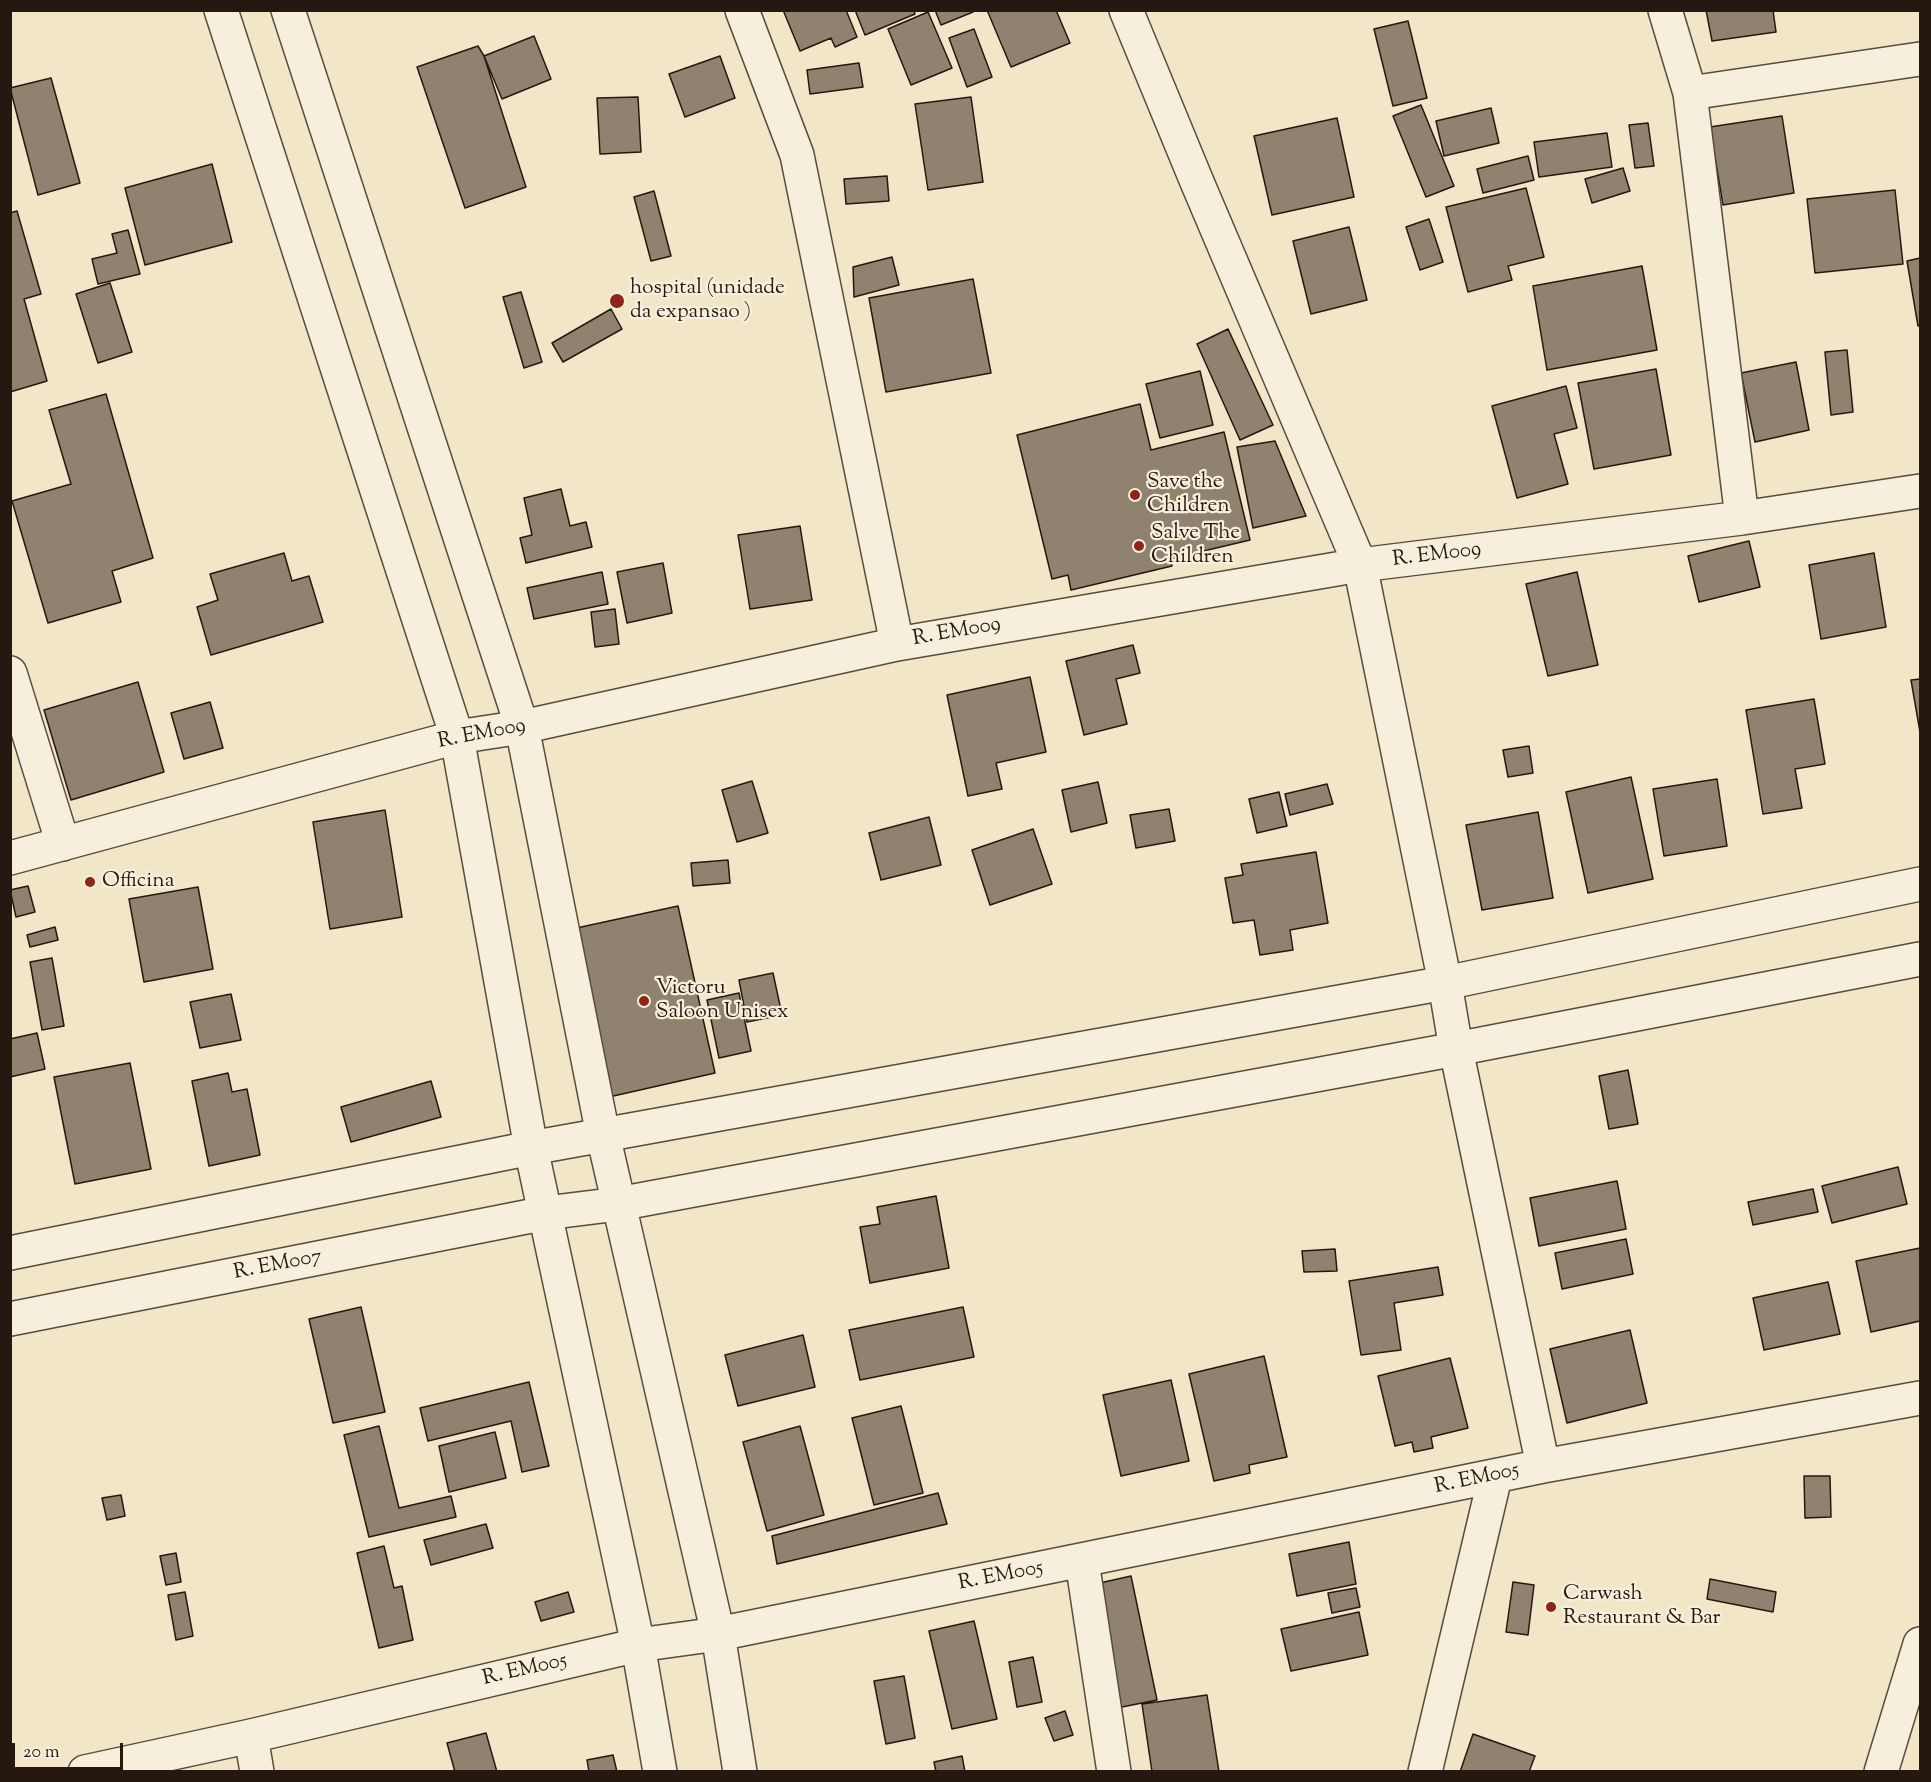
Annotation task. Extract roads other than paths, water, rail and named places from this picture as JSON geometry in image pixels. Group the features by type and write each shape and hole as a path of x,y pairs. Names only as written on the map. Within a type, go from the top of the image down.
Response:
{"street":[{"path":"221,10 457,737 531,1148 638,1645 660,1772"},
{"path":"288,10 522,728 603,1135 718,1634 740,1772"},
{"path":"742,10 797,155 897,644"},
{"path":"1126,10 1360,565 1445,983 1456,1049 1543,1466"},
{"path":"1665,10 1690,93 1742,518"},
{"path":"1690,93 1920,59"},
{"name":"R. EM009","path":"10,858 457,737 522,728 897,644 1360,565 1742,518 1920,491"},
{"path":"10,673 63,844"},
{"path":"10,1253 531,1148 1445,983 1920,884"},
{"name":"R. EM007","path":"10,1319 546,1214 618,1204 1456,1049 1920,959"},
{"name":"R. EM005","path":"85,1772 251,1736 638,1645 718,1634 1543,1466 1920,1398"},
{"path":"1425,1772 1495,1477"},
{"path":"1082,1561 1114,1772"},
{"path":"1881,1772 1920,1644"},
{"path":"251,1736 256,1772"}],"place":[{"name":"hospital (unidade da expansao )","path":"617,301"},
{"name":"Save the Children","path":"1135,495"},
{"name":"Salve The Children","path":"1139,546"},
{"name":"Officina","path":"90,882"},
{"name":"Victoru Saloon Unisex","path":"644,1001"},
{"name":"Carwash Restaurant & Bar","path":"1551,1607"}]}
